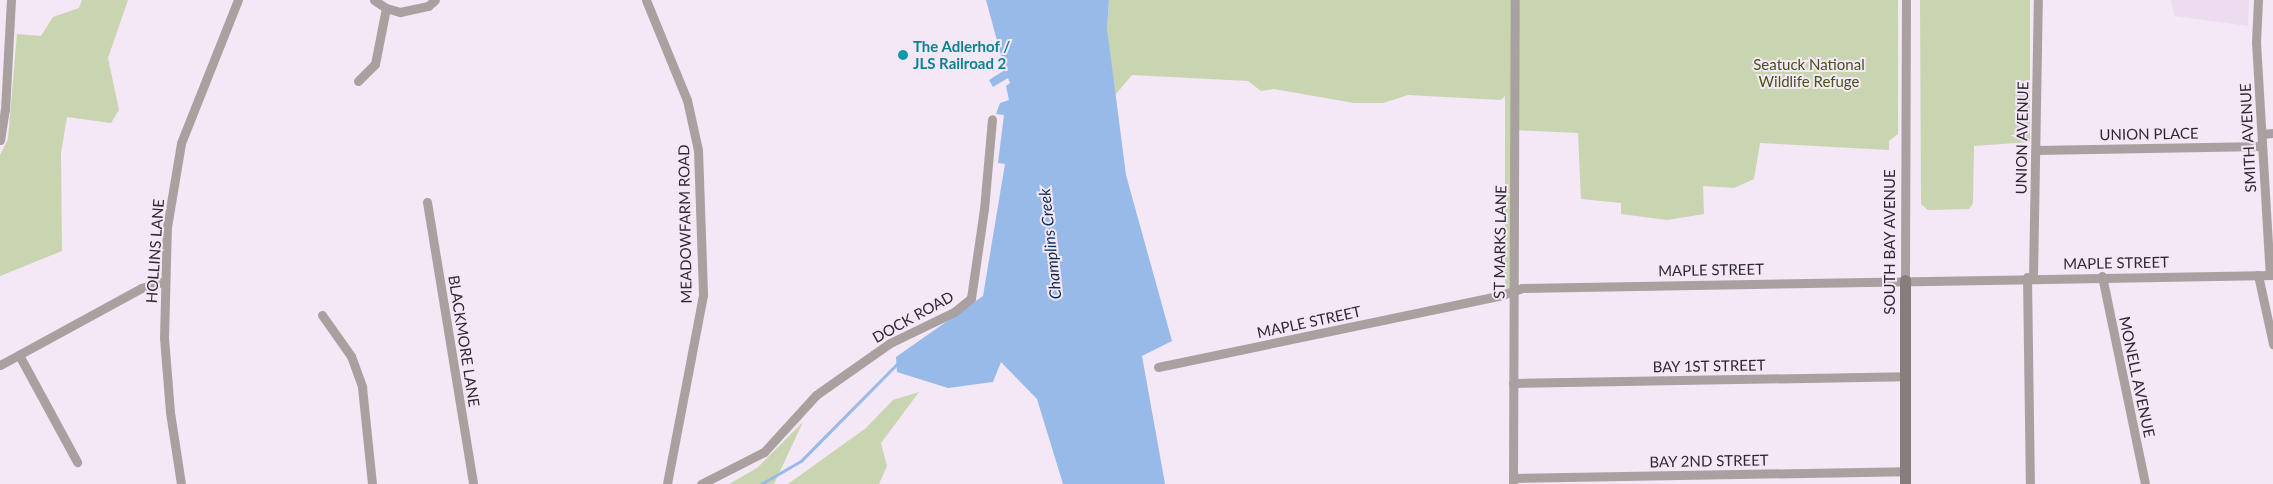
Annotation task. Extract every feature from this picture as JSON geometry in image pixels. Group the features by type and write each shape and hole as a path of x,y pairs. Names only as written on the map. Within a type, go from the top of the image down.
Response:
{"street":[{"path":"0,140 6,110 11,0"},
{"name":"HOLLINS LANE","path":"181,484 170,412 164,338 167,227 181,142 238,0"},
{"path":"374,0 386,8 400,12 416,10 435,0"},
{"name":"MEADOWFARM ROAD","path":"646,0 687,100 698,150 703,295 667,484"},
{"name":"ST MARKS LANE","path":"1513,481 1515,0"},
{"name":"SOUTH BAY AVENUE","path":"1905,484 1906,0"},
{"name":"UNION AVENUE","path":"2030,484 2030,277 2036,150 2038,0"},
{"name":"SMITH AVENUE","path":"2258,0 2256,42 2271,275"},
{"path":"358,81 375,64 386,8"},
{"name":"DOCK ROAD","path":"701,484 764,452 816,395 890,343 954,312 971,298 983,218 992,119"},
{"path":"2262,134 2273,133"},
{"name":"UNION PLACE","path":"2036,150 2262,146"},
{"name":"BLACKMORE LANE","path":"426,202 474,484"},
{"path":"2258,275 2273,344"},
{"name":"MAPLE STREET","path":"1158,367 1522,288 2030,277 2271,275"},
{"name":"MONELL AVENUE","path":"2102,276 2145,484"},
{"path":"0,366 141,288 165,281"},
{"path":"322,314 351,356 362,386 365,442 372,484"},
{"path":"19,356 77,462"},
{"name":"BAY 1ST STREET","path":"1513,383 1905,376"},
{"name":"BAY 2ND STREET","path":"1513,481 1905,471"}],"shaded area":[{"path":"2171,0 2249,0 2248,26 2174,16"}],"green space":[{"path":"82,0 128,0 108,58 119,110 111,123 67,117 61,153 62,251 0,276 0,155 8,139 17,34 41,36 53,17 79,8"},
{"name":"Seatuck National Wildlife Refuge","path":"1109,0 1898,0 1898,134 1889,141 1889,150 1760,143 1754,179 1734,188 1703,186 1704,214 1667,220 1621,214 1621,203 1581,199 1578,133 1516,130 1514,287 1505,294 1505,96 1501,100 1408,95 1383,103 1354,103 1274,89 1261,91 1248,81 1132,75 1115,95 1107,28"},
{"path":"1920,0 2030,0 2030,142 1974,146 1973,203 1969,209 1928,210 1921,204"},
{"path":"919,392 881,443 887,466 879,484 788,484 866,428 893,400"},
{"path":"803,422 774,484 729,484 757,468"}],"water":[{"name":"Champlins Creek","path":"986,0 1109,0 1107,28 1126,175 1172,341 1142,356 1165,484 1063,484 1037,399 1001,362 993,382 948,388 897,372 896,357 983,296 1005,164 998,163 1004,115 996,114 1000,103 1009,100 1006,86 1010,83 1008,78 993,87 989,80 1005,70"}],"waterway":[{"path":"761,484 801,461 899,362"}],"place":[{"name":"The Adlerhof / JLS Railroad 2","path":"903,55"}]}
